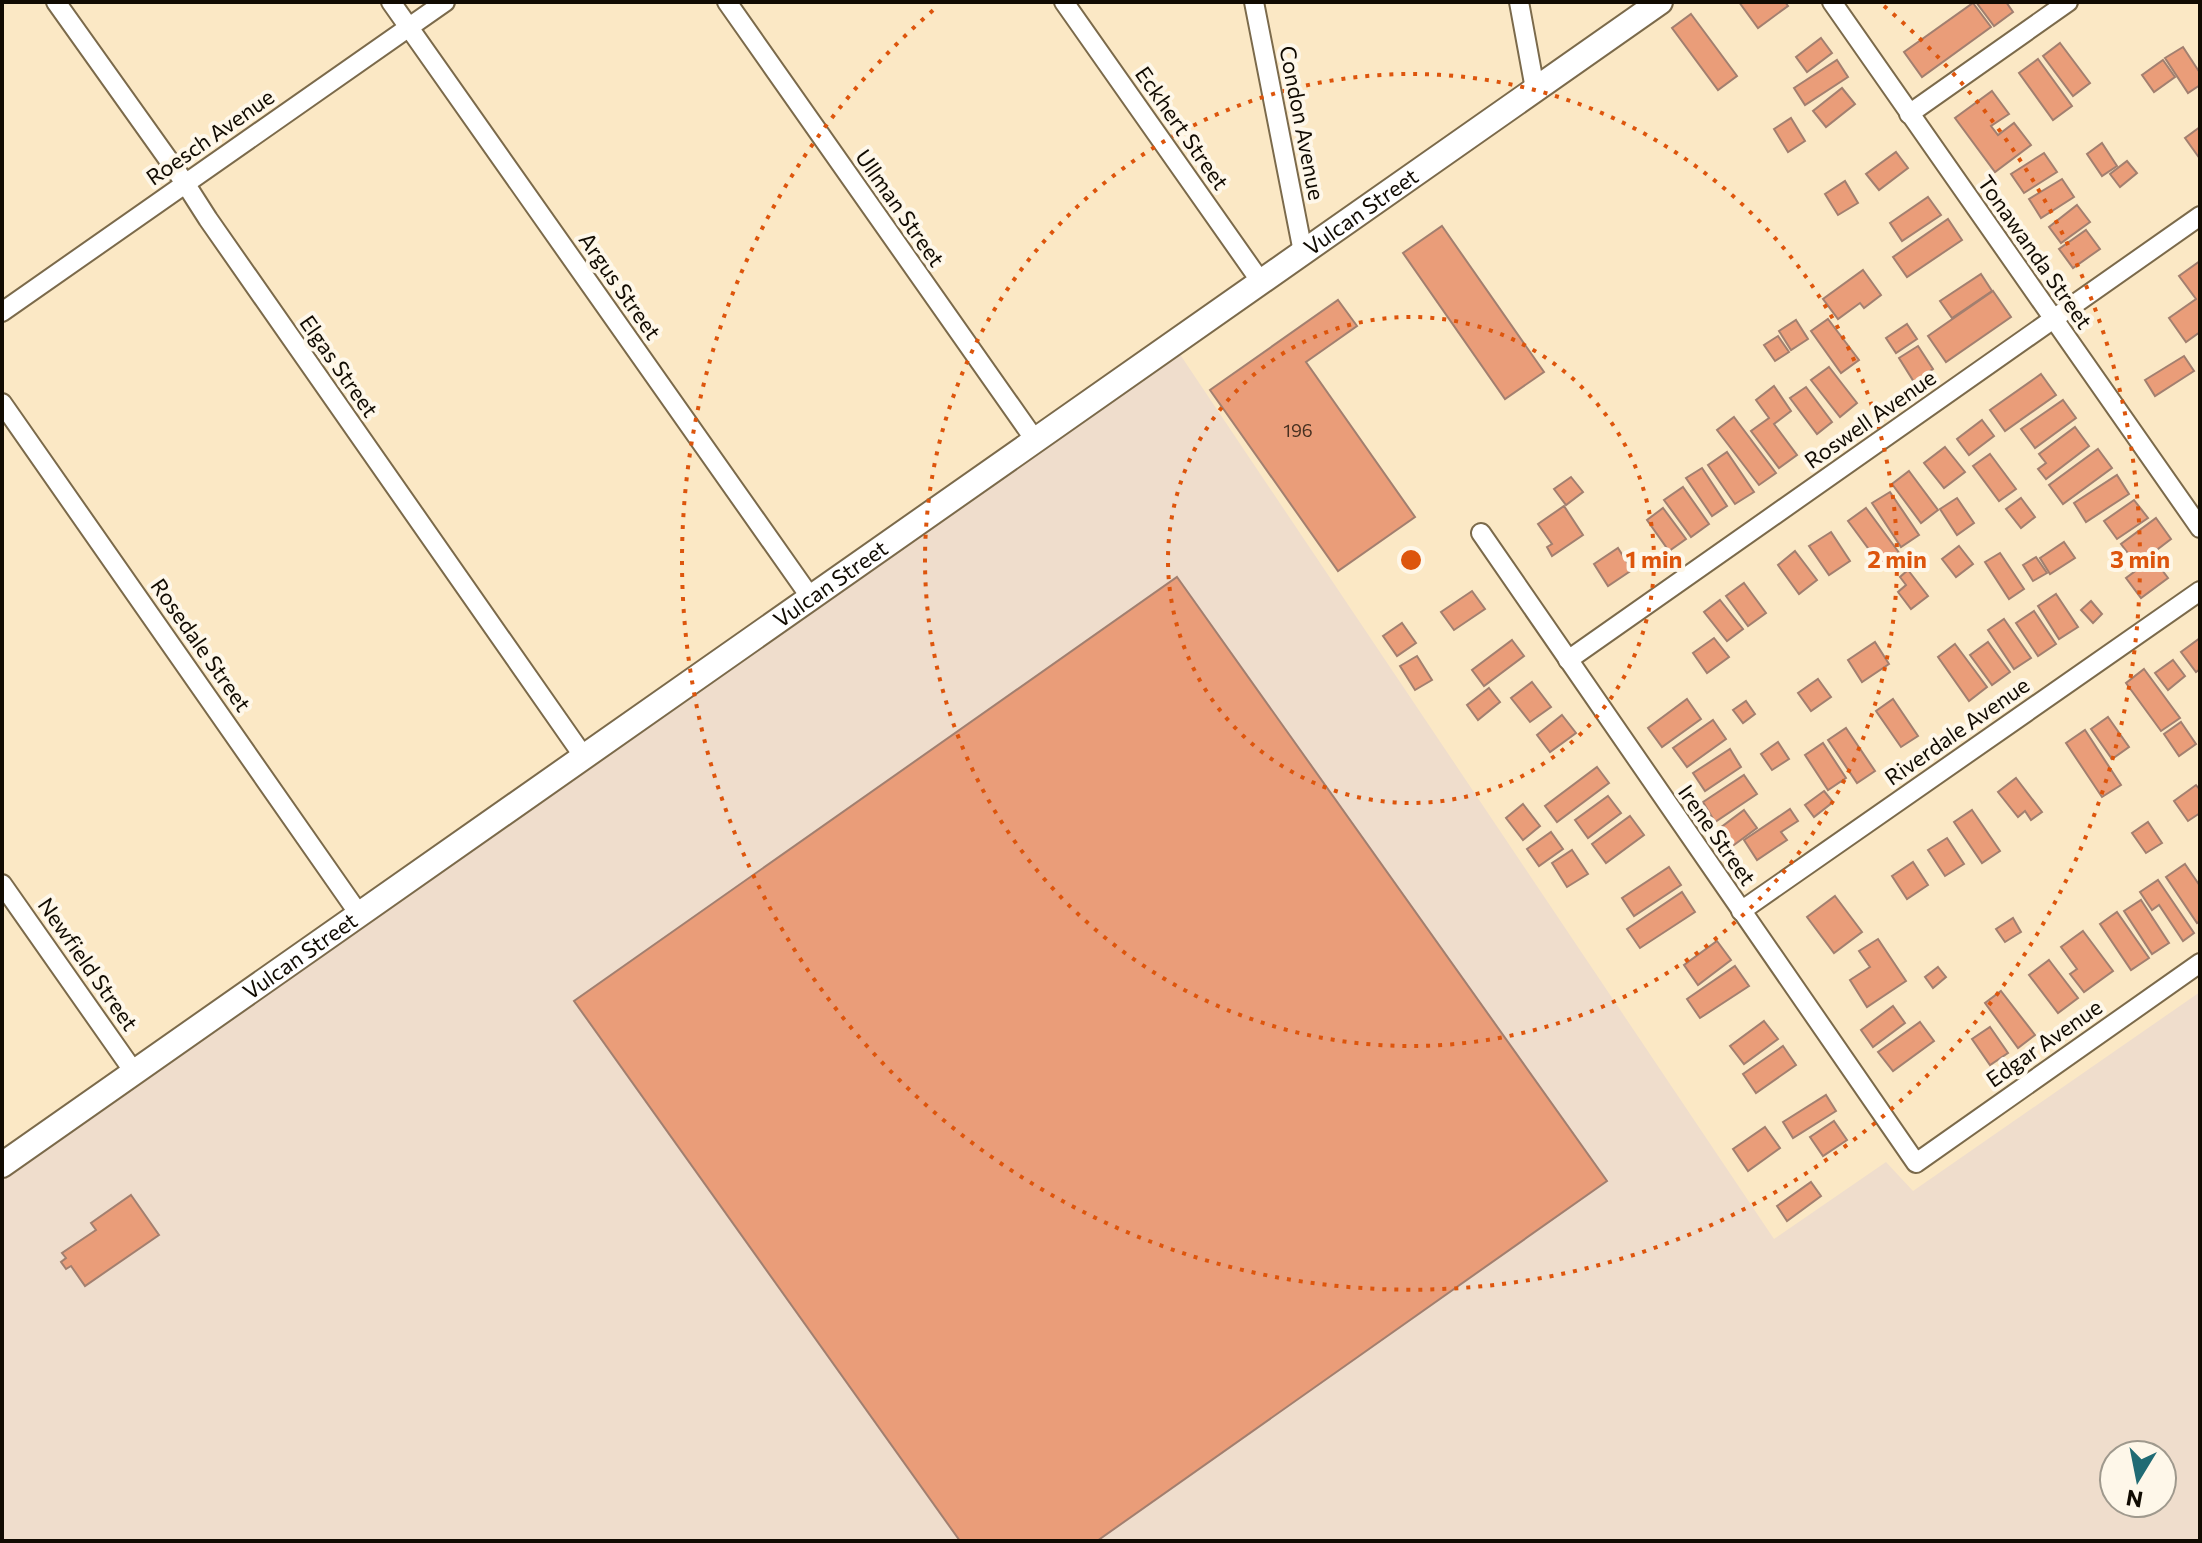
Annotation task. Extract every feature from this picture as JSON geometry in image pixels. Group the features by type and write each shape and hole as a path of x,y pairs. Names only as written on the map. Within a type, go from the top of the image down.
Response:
{"street":[{"name":"Elgas Street","path":"56,2 584,757"},
{"name":"Argus Street","path":"391,2 811,598"},
{"name":"Roesch Avenue","path":"2,312 445,2"},
{"name":"Ullman Street","path":"727,2 1035,440"},
{"name":"Eckhert Street","path":"1064,2 1261,282"},
{"name":"Condon Avenue","path":"1254,2 1303,252"},
{"path":"1519,2 1535,89"},
{"name":"Vulcan Street","path":"2,1165 1660,2"},
{"name":"Tonawanda Street","path":"1832,2 2200,528"},
{"path":"1909,114 2068,2"},
{"name":"Roswell Avenue","path":"1568,660 2200,216"},
{"name":"Rosedale Street","path":"2,403 359,914"},
{"name":"Irene Street","path":"1481,533 1916,1163"},
{"name":"Riverdale Avenue","path":"1741,911 2200,591"},
{"name":"Newfield Street","path":"2,884 134,1072"},
{"name":"Edgar Avenue","path":"1916,1163 2200,963"}],"shaded area":[{"path":"1173,344 1774,1239 1886,1162 1913,1191 2200,992 2200,1541 2,1541 2,1169"}],"building":[{"path":"1739,2 1785,2 1788,6 1758,28"},
{"path":"1976,2 2006,2 2013,12 1994,26"},
{"path":"1973,3 1991,27 1922,77 1904,52"},
{"path":"1691,14 1737,76 1718,90 1672,28"},
{"path":"1821,38 1832,53 1807,72 1796,57"},
{"path":"2060,43 2090,83 2073,96 2043,56"},
{"path":"2183,47 2200,73 2200,85 2188,93 2165,58"},
{"path":"2038,59 2072,106 2053,120 2019,73"},
{"path":"1837,60 1848,77 1805,105 1794,88"},
{"path":"2163,60 2175,77 2154,92 2142,75"},
{"path":"1842,88 1855,104 1826,127 1813,111"},
{"path":"1992,91 2009,114 1991,126 1998,135 2014,123 2031,145 1995,172 1955,118"},
{"path":"1791,118 1805,141 1788,152 1774,129"},
{"path":"2200,127 2200,159 2185,138"},
{"path":"2102,143 2117,166 2102,176 2087,154"},
{"path":"1896,152 1908,168 1879,190 1866,174"},
{"path":"2044,153 2057,172 2024,193 2011,174"},
{"path":"2127,161 2137,173 2120,187 2110,174"},
{"path":"2062,179 2074,197 2041,218 2029,199"},
{"path":"1845,181 1858,203 1838,215 1825,194"},
{"path":"1928,197 1941,215 1902,241 1890,223"},
{"path":"2077,205 2090,222 2061,243 2049,227"},
{"path":"1948,219 1962,240 1907,277 1893,257"},
{"path":"1442,226 1544,372 1505,399 1403,253"},
{"path":"2086,230 2100,249 2073,268 2059,249"},
{"path":"2200,261 2200,332 2186,342 2169,318 2196,299 2179,276"},
{"path":"1863,270 1881,295 1864,308 1860,303 1838,319 1823,299"},
{"path":"1981,274 1992,291 1952,318 1940,301"},
{"path":"1993,291 2011,317 1946,362 1928,336"},
{"path":"1338,300 1357,326 1306,362 1415,517 1338,571 1210,390"},
{"path":"1828,319 1859,360 1841,373 1811,331"},
{"path":"1796,320 1808,339 1791,350 1779,331"},
{"path":"1907,324 1917,339 1896,353 1886,338"},
{"path":"1778,336 1789,352 1775,361 1764,345"},
{"path":"1918,346 1933,369 1914,382 1899,358"},
{"path":"2184,356 2194,371 2155,396 2145,380"},
{"path":"1829,367 1857,403 1840,417 1811,380"},
{"path":"2041,374 2056,395 2005,431 1990,410"},
{"path":"1774,386 1791,411 1774,424 1797,455 1779,468 1751,431 1769,418 1756,400"},
{"path":"1806,387 1832,422 1817,434 1790,398"},
{"path":"2063,400 2076,418 2035,448 2021,429"},
{"path":"1734,417 1776,473 1759,485 1717,430"},
{"path":"1982,420 1994,436 1969,455 1957,439"},
{"path":"2075,427 2089,446 2046,479 2038,469 2046,463 2039,454"},
{"path":"1945,447 1965,472 1944,488 1924,463"},
{"path":"2098,449 2112,468 2063,504 2049,485"},
{"path":"1727,452 1754,492 1735,504 1708,465"},
{"path":"1990,454 2016,489 1999,501 1973,466"},
{"path":"1702,468 1727,506 1712,516 1686,478"},
{"path":"1909,471 1938,510 1921,523 1892,484"},
{"path":"2117,475 2129,494 2086,522 2074,503"},
{"path":"1571,477 1583,492 1566,505 1554,489"},
{"path":"1683,487 1709,524 1691,537 1664,500"},
{"path":"1890,492 1919,535 1901,547 1872,503"},
{"path":"1957,498 1974,523 1957,535 1940,509"},
{"path":"2021,498 2035,517 2021,528 2006,509"},
{"path":"2134,500 2148,518 2117,539 2104,521"},
{"path":"1564,506 1583,535 1552,556 1547,547 1552,544 1538,524"},
{"path":"1663,508 1686,539 1669,551 1647,520"},
{"path":"1866,508 1900,554 1882,567 1848,521"},
{"path":"2156,518 2171,539 2137,565 2121,544"},
{"path":"1831,532 1850,561 1829,575 1809,546"},
{"path":"2064,542 2075,558 2050,574 2040,558"},
{"path":"1959,546 1973,564 1956,577 1942,559"},
{"path":"1618,548 1632,570 1608,586 1594,564"},
{"path":"1795,551 1817,580 1799,594 1778,565"},
{"path":"2000,553 2024,589 2009,599 1985,562"},
{"path":"2036,557 2047,573 2033,581 2023,565"},
{"path":"2153,558 2168,578 2141,598 2126,578"},
{"path":"1908,570 1928,596 1911,609 1898,592 1906,585 1900,577"},
{"path":"1177,577 1607,1181 1097,1541 960,1541 574,1001"},
{"path":"1744,583 1766,613 1748,626 1726,596"},
{"path":"1472,591 1485,609 1454,630 1441,612"},
{"path":"2056,594 2078,627 2059,639 2038,606"},
{"path":"1720,600 1743,629 1727,641 1704,612"},
{"path":"2091,601 2102,614 2093,623 2081,610"},
{"path":"2034,611 2056,644 2038,656 2016,623"},
{"path":"2004,619 2031,658 2014,669 1988,630"},
{"path":"1402,623 1416,643 1397,656 1383,636"},
{"path":"1714,638 1729,657 1707,673 1693,653"},
{"path":"2200,638 2200,669 2196,672 2181,652"},
{"path":"1512,640 1524,656 1484,686 1472,670"},
{"path":"1875,642 1889,664 1862,682 1848,660"},
{"path":"1988,642 2010,672 1992,685 1970,655"},
{"path":"1955,644 1987,687 1969,701 1938,657"},
{"path":"1417,656 1432,680 1415,690 1400,666"},
{"path":"2173,660 2185,676 2168,690 2155,673"},
{"path":"2144,669 2180,718 2161,731 2126,683"},
{"path":"1818,679 1831,697 1811,711 1798,693"},
{"path":"1532,682 1551,707 1530,722 1511,698"},
{"path":"1489,688 1500,702 1478,720 1467,705"},
{"path":"1687,699 1701,719 1662,747 1648,728"},
{"path":"1893,699 1918,736 1901,747 1876,711"},
{"path":"1746,701 1755,714 1743,723 1733,710"},
{"path":"1562,715 1576,733 1550,752 1537,735"},
{"path":"2108,717 2129,747 2112,759 2091,729"},
{"path":"1713,720 1726,739 1687,767 1673,748"},
{"path":"2181,722 2196,744 2179,756 2164,734"},
{"path":"1846,728 1875,771 1857,783 1828,740"},
{"path":"2085,730 2121,785 2102,797 2066,743"},
{"path":"1778,742 1789,759 1772,770 1761,754"},
{"path":"1823,743 1846,778 1828,790 1805,755"},
{"path":"1730,749 1741,767 1705,791 1693,773"},
{"path":"1597,767 1609,783 1557,822 1545,806"},
{"path":"1744,775 1757,794 1715,822 1703,802"},
{"path":"2016,778 2042,812 2031,820 2025,811 2018,817 1998,792"},
{"path":"2196,785 2200,790 2200,813 2188,821 2174,801"},
{"path":"1824,791 1833,802 1814,817 1805,805"},
{"path":"1608,796 1621,813 1588,838 1575,820"},
{"path":"1523,804 1540,826 1523,840 1506,818"},
{"path":"1790,809 1798,821 1781,832 1787,840 1757,860 1744,840"},
{"path":"1744,810 1757,828 1734,845 1720,828"},
{"path":"1972,810 2000,851 1982,863 1954,822"},
{"path":"1630,816 1644,835 1606,863 1592,844"},
{"path":"2148,822 2162,843 2146,853 2132,833"},
{"path":"1551,832 1563,849 1539,866 1527,849"},
{"path":"1947,838 1964,864 1945,876 1928,850"},
{"path":"1572,850 1588,874 1567,887 1552,863"},
{"path":"1913,862 1928,885 1907,899 1892,876"},
{"path":"2185,864 2200,886 2200,921 2197,923 2166,877"},
{"path":"1669,867 1681,885 1634,916 1622,898"},
{"path":"2158,880 2194,933 2183,941 2159,905 2152,910 2140,892"},
{"path":"1682,892 1695,912 1640,948 1627,929"},
{"path":"1835,896 1862,932 1834,953 1807,917"},
{"path":"2141,900 2169,943 2152,954 2124,911"},
{"path":"2117,912 2149,958 2131,970 2100,924"},
{"path":"2013,918 2021,932 2005,942 1996,929"},
{"path":"2083,931 2113,971 2084,992 2070,974 2077,969 2061,947"},
{"path":"1878,939 1906,981 1867,1007 1850,980 1870,967 1859,951"},
{"path":"1717,941 1731,960 1698,985 1684,965"},
{"path":"2049,960 2078,998 2058,1013 2029,975"},
{"path":"1735,966 1749,986 1700,1018 1687,999"},
{"path":"1938,967 1946,977 1933,988 1925,977"},
{"path":"2001,991 2035,1035 2018,1048 1985,1003"},
{"path":"1893,1006 1905,1023 1873,1047 1861,1030"},
{"path":"1764,1021 1778,1039 1744,1064 1730,1046"},
{"path":"1920,1022 1934,1041 1893,1071 1878,1052"},
{"path":"1990,1027 2008,1053 1990,1065 1972,1039"},
{"path":"1783,1046 1796,1065 1756,1093 1743,1074"},
{"path":"1826,1095 1836,1111 1793,1138 1783,1122"},
{"path":"1834,1121 1847,1140 1823,1156 1810,1137"},
{"path":"1765,1127 1780,1148 1748,1171 1733,1149"},
{"path":"1811,1182 1821,1196 1787,1221 1777,1206"},
{"path":"131,1195 159,1235 85,1286 71,1266 66,1269 61,1262 66,1258 62,1253 96,1230 91,1223"}]}
